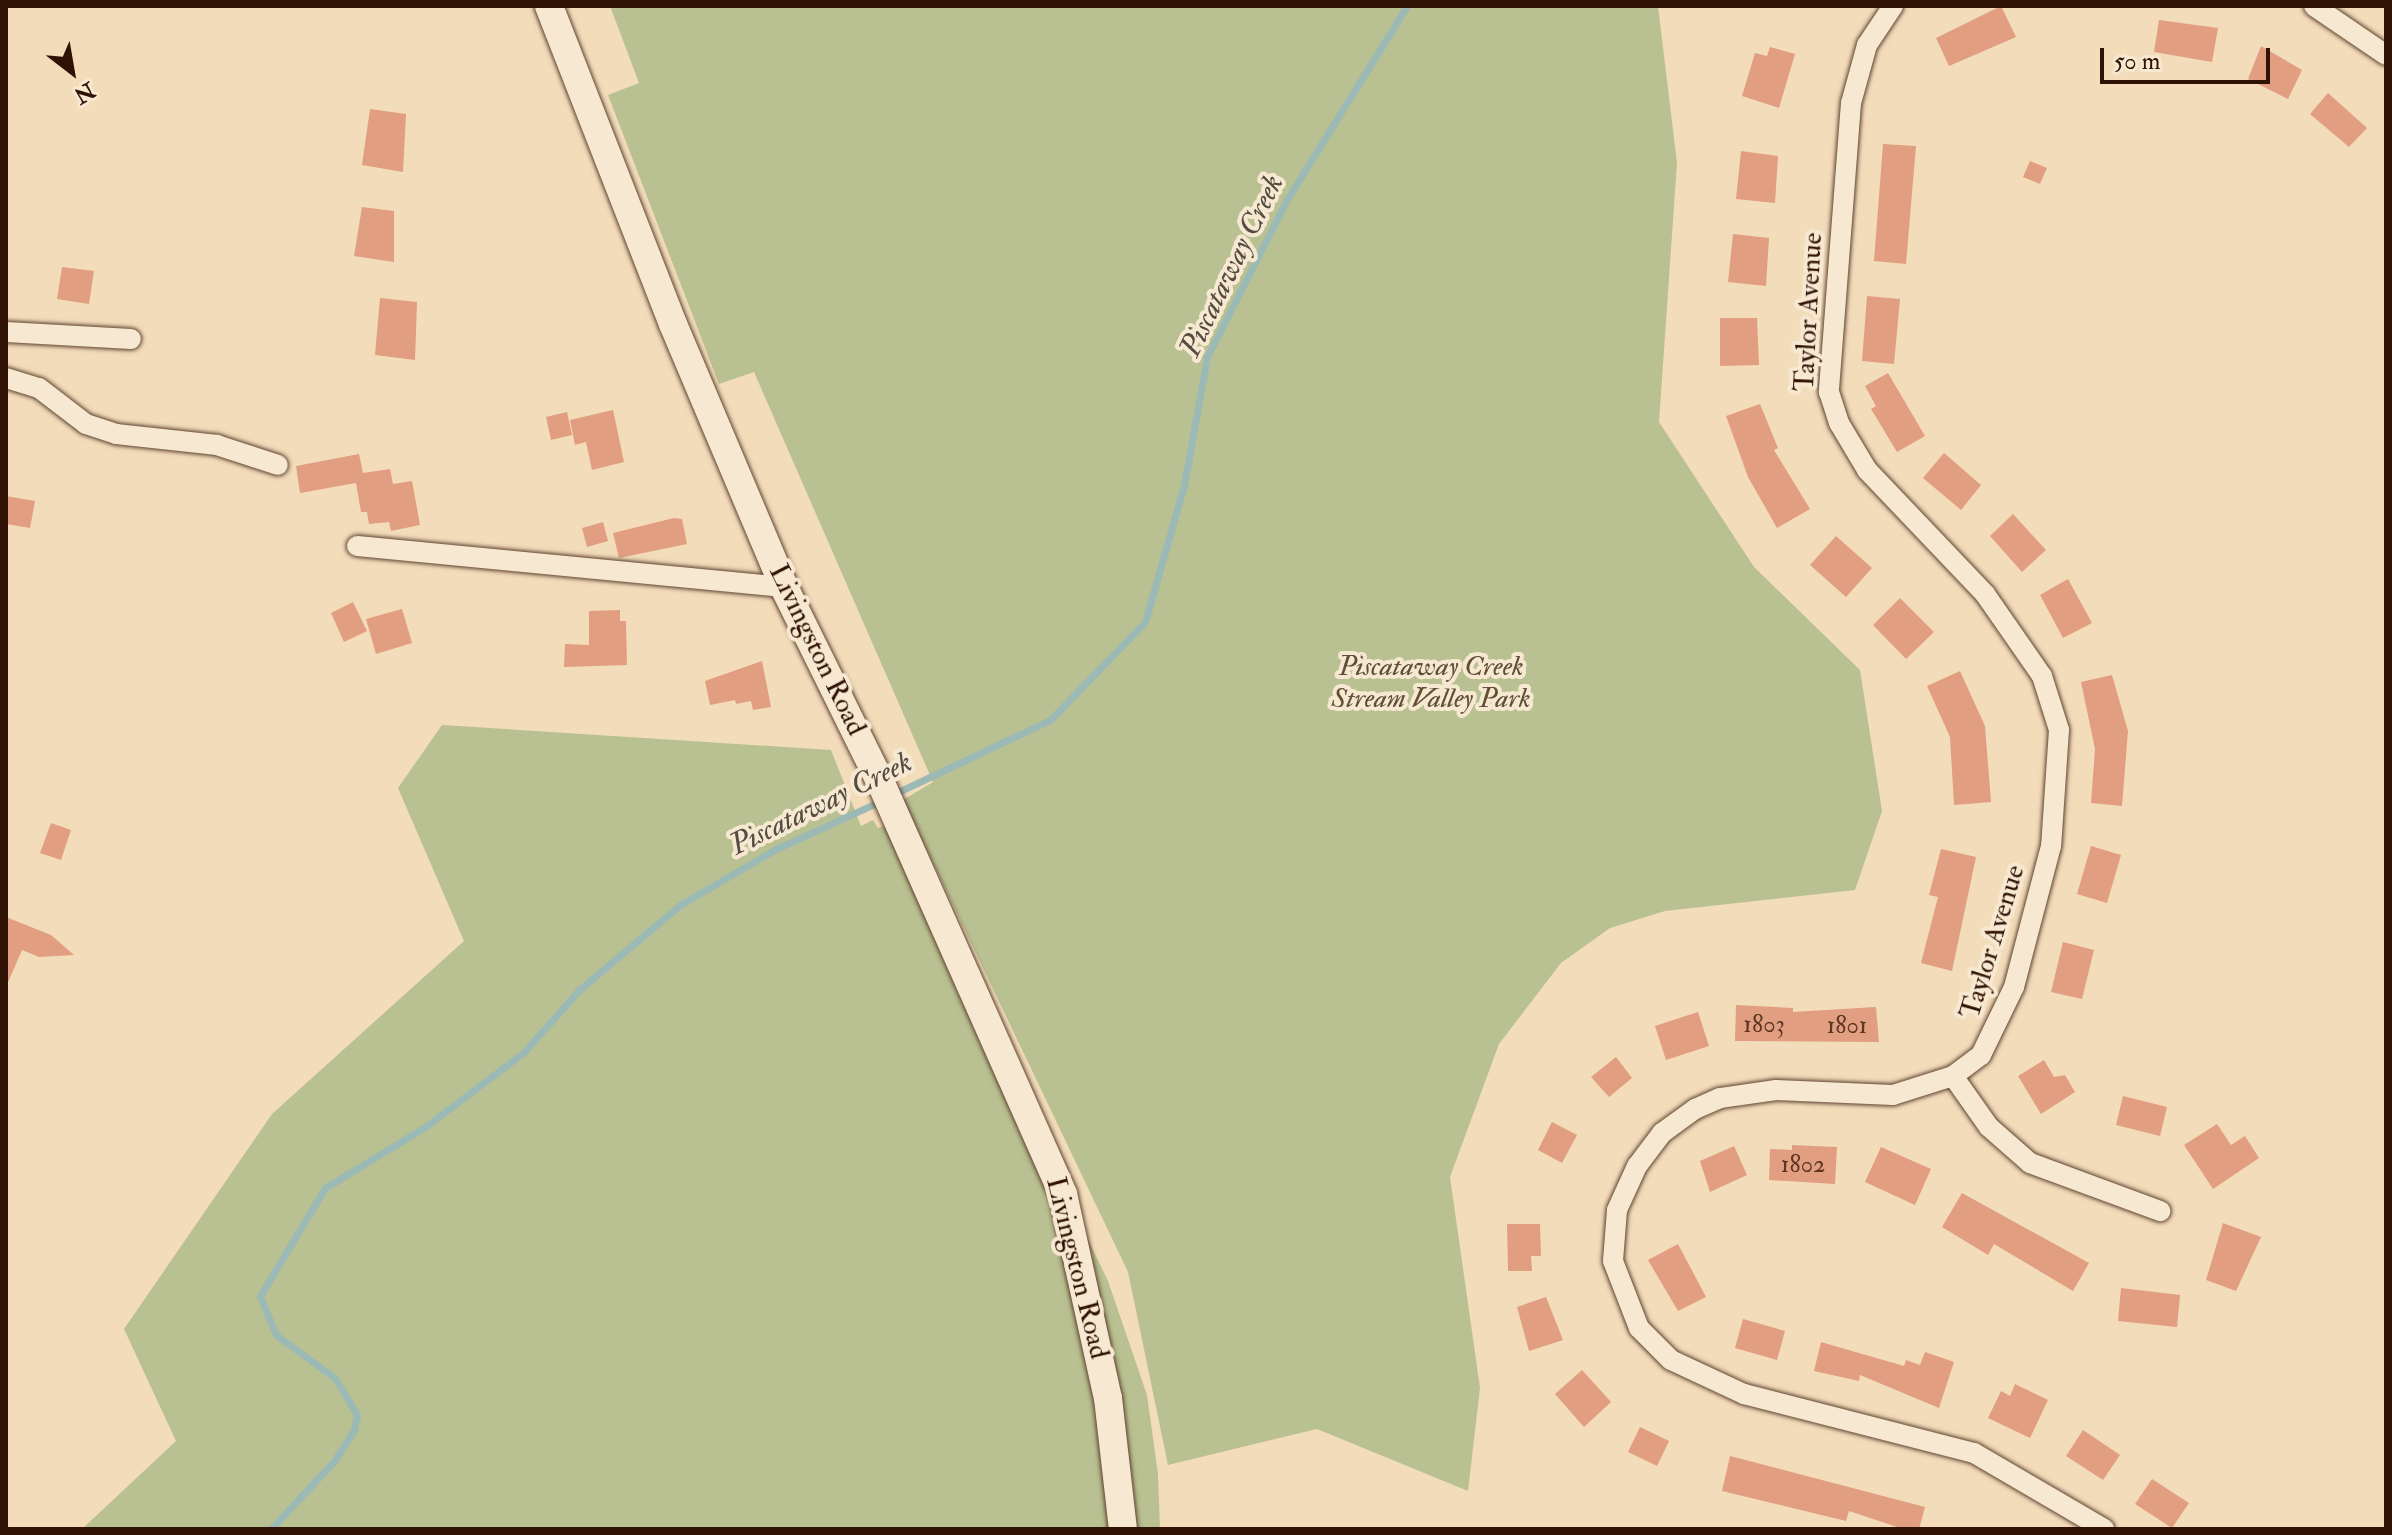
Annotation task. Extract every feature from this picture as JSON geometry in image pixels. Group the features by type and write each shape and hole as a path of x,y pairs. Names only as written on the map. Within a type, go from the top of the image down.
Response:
{"main road":[{"name":"Livingston Road","path":"549,6 673,324 784,587 880,781 1063,1194 1108,1398 1123,1529"}],"street":[{"name":"Taylor Avenue","path":"1893,6 1867,45 1851,103 1831,320 1833,408 1867,470 2006,619 2042,676 2059,730 2051,846 2014,987 1990,1045 1953,1076 1893,1095 1761,1091 1720,1098 1695,1109 1647,1149 1627,1185 1613,1228 1618,1281 1651,1345 1712,1382 1974,1453 2104,1529"},
{"path":"2314,6 2386,55"},
{"path":"6,332 131,339"},
{"path":"6,378 39,388 86,424 139,438 217,445 278,465"},
{"path":"357,546 784,587"},
{"path":"1953,1076 1989,1127 2030,1163 2160,1211"}],"green space":[{"name":"Piscataway Creek Stream Valley Park","path":"610,6 1658,6 1677,163 1659,422 1754,567 1860,670 1882,811 1855,890 1665,911 1610,928 1561,963 1499,1044 1450,1177 1480,1388 1468,1491 1317,1429 1168,1465 1128,1272 903,800 933,782 754,372 719,384 608,95 639,83"},
{"path":"442,725 831,750 861,826 873,820 878,828 889,824 1108,1281 1147,1395 1158,1474 1160,1529 82,1529 176,1441 124,1329 272,1114 464,941 398,788"}],"building":[{"path":"2001,6 2016,37 1949,66 1936,38"},
{"path":"2159,20 2218,28 2212,62 2154,52"},
{"path":"2261,46 2302,70 2288,99 2248,79"},
{"path":"1770,47 1795,54 1779,108 1742,96 1755,53 1767,56"},
{"path":"2328,93 2367,128 2349,147 2310,114"},
{"path":"370,109 406,114 403,172 362,165"},
{"path":"1883,144 1916,146 1906,264 1874,261"},
{"path":"1741,151 1778,156 1775,203 1736,199"},
{"path":"2030,161 2047,168 2040,184 2023,177"},
{"path":"362,207 394,211 394,262 354,256"},
{"path":"1733,234 1769,238 1766,286 1728,282"},
{"path":"62,267 94,271 89,304 57,299"},
{"path":"1867,296 1900,299 1894,364 1862,361"},
{"path":"380,298 417,302 415,360 375,355"},
{"path":"1720,318 1757,318 1759,365 1720,366"},
{"path":"1888,373 1925,436 1897,452 1871,409 1876,406 1865,386"},
{"path":"1760,404 1778,448 1774,450 1810,509 1777,528 1748,477 1726,416"},
{"path":"613,410 624,462 592,470 586,442 575,445 570,420"},
{"path":"567,412 572,435 551,440 546,417"},
{"path":"1944,453 1981,485 1961,510 1923,478"},
{"path":"359,454 363,473 390,469 393,484 412,481 420,525 391,531 389,522 369,524 367,512 361,512 356,483 300,493 296,466"},
{"path":"6,496 35,501 30,528 6,524"},
{"path":"2013,514 2046,550 2022,572 1990,536"},
{"path":"674,518 682,519 687,544 619,558 613,533"},
{"path":"603,522 608,541 587,547 582,528"},
{"path":"1836,536 1872,568 1846,597 1810,565"},
{"path":"2068,579 2092,623 2063,638 2040,595"},
{"path":"1900,598 1934,632 1906,659 1873,625"},
{"path":"353,602 367,631 344,642 331,613"},
{"path":"402,609 412,643 376,654 366,619"},
{"path":"620,610 620,621 626,621 627,665 564,667 565,644 589,645 589,611"},
{"path":"762,661 771,707 753,710 751,701 736,704 735,700 710,705 705,681"},
{"path":"1960,671 1985,726 1991,802 1954,805 1950,737 1927,686"},
{"path":"2112,675 2128,731 2122,806 2091,803 2095,749 2081,682"},
{"path":"51,823 71,830 61,860 40,853"},
{"path":"2091,846 2121,855 2107,903 2077,894"},
{"path":"1941,849 1976,857 1952,971 1921,963 1938,897 1929,895"},
{"path":"6,917 51,935 74,955 39,957 22,950 6,987"},
{"path":"2063,942 2094,950 2082,999 2051,992"},
{"path":"1736,1005 1793,1008 1793,1012 1876,1007 1879,1042 1735,1041"},
{"path":"1698,1012 1709,1046 1666,1060 1655,1026"},
{"path":"1616,1057 1632,1078 1609,1097 1591,1077"},
{"path":"2044,1060 2054,1077 2065,1075 2075,1092 2041,1114 2018,1076"},
{"path":"2123,1096 2167,1107 2160,1136 2116,1125"},
{"path":"1552,1122 1577,1135 1562,1163 1538,1150"},
{"path":"2217,1124 2231,1145 2245,1136 2259,1158 2213,1189 2184,1145"},
{"path":"1792,1145 1837,1147 1835,1184 1769,1180 1770,1149 1792,1150"},
{"path":"1734,1146 1747,1175 1710,1192 1700,1161"},
{"path":"1881,1147 1931,1169 1915,1205 1865,1182"},
{"path":"1962,1193 2089,1263 2073,1291 1994,1244 1988,1255 1942,1227"},
{"path":"2223,1223 2261,1237 2236,1291 2206,1280"},
{"path":"1507,1224 1540,1224 1541,1256 1531,1256 1532,1271 1508,1271"},
{"path":"1678,1244 1706,1297 1678,1311 1648,1260"},
{"path":"2121,1288 2180,1295 2177,1327 2118,1321"},
{"path":"1546,1297 1563,1340 1529,1351 1517,1307"},
{"path":"1743,1319 1785,1331 1777,1360 1735,1348"},
{"path":"1821,1342 1904,1366 1906,1360 1920,1365 1925,1352 1954,1362 1939,1408 1860,1375 1859,1381 1814,1371"},
{"path":"1582,1370 1611,1402 1584,1427 1555,1394"},
{"path":"2015,1384 2048,1400 2030,1438 1988,1418 2001,1391 2010,1396"},
{"path":"1640,1427 1669,1441 1657,1466 1628,1452"},
{"path":"2083,1430 2120,1455 2103,1480 2066,1456"},
{"path":"1730,1456 1925,1507 1919,1529 1903,1529 1849,1511 1846,1521 1722,1491"},
{"path":"2152,1479 2189,1503 2172,1528 2135,1504"}],"waterway":[{"name":"Piscataway Creek","path":"894,794 1050,720 1145,622 1184,485 1207,357 1286,201 1407,6"},
{"name":"Piscataway Creek","path":"271,1529 334,1461 354,1430 357,1415 335,1378 276,1335 260,1296 325,1188 425,1127 524,1052 579,990 680,905 776,849 883,800"}]}
